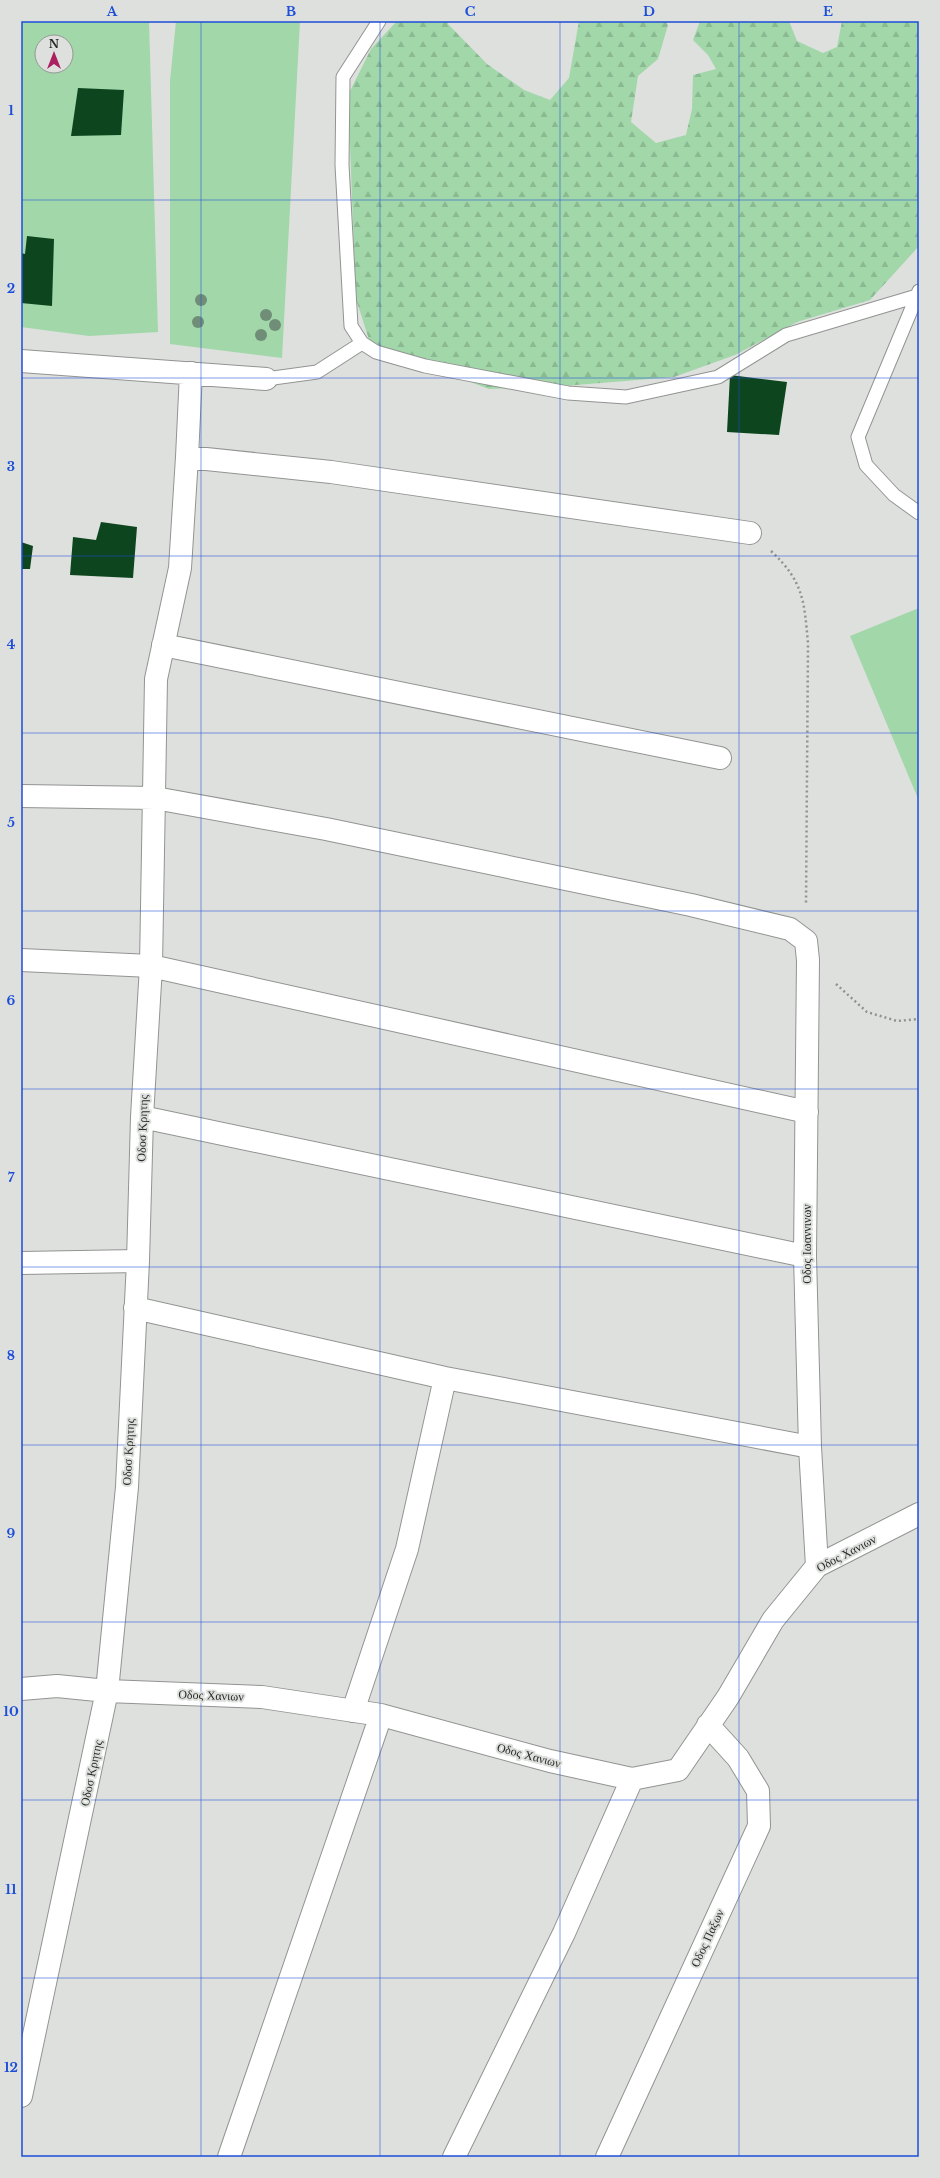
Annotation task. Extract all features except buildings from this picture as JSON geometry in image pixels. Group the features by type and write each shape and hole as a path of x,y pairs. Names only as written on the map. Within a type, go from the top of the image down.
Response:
{"street":[{"path":"21,361 266,379"},
{"name":"Οδοσ Κρητης","path":"21,2096 108,1691 127,1487 138,1261 142,1117 151,966 156,679 180,568 191,373"},
{"path":"187,457 331,472 750,533"},
{"path":"163,645 720,758"},
{"path":"21,796 155,798 326,829 691,905 801,943"},
{"name":"Οδος Ιωαννινων","path":"801,943 807,1112 805,1256 810,1447 817,1566"},
{"path":"21,960 151,966 807,1112"},
{"path":"142,1117 805,1256"},
{"path":"21,1263 138,1261"},
{"path":"135,1308 445,1378 810,1447"},
{"path":"353,1711 408,1549 445,1378"},
{"name":"Οδος Χανιων","path":"21,1689 57,1686 108,1691 262,1697 381,1715 550,1761 632,1779 678,1770 728,1697 773,1620 817,1566 919,1514"},
{"path":"229,2157 381,1715"},
{"name":"Οδος Παξων","path":"607,2157 759,1826 758,1791 738,1758 708,1725"},
{"path":"454,2157 564,1933 632,1779"}],"lane":[{"path":"379,21 343,77 342,165 351,326 362,343 376,352 425,366 568,393 626,397 718,377 786,335 918,294"},
{"path":"918,294 858,437 866,465 894,495 919,513"},
{"path":"266,379 317,372 362,343"}],"path":[{"path":"750,533 784,564 797,581 804,600 808,643 801,943 867,1012 897,1021 919,1019"}],"green space":[{"path":"21,21 149,21 158,332 89,336 21,327"},
{"path":"176,21 300,21 282,358 170,344 170,81"},
{"path":"397,21 448,21 448,24 487,64 524,90 550,100 569,78 579,21 665,21 668,25 658,59 638,76 631,122 656,143 686,135 692,109 693,75 716,69 708,55 693,40 700,21 789,21 797,41 823,53 837,47 842,21 919,21 919,246 870,300 797,322 735,355 674,377 576,385 489,389 404,357 372,349 356,299 348,95 371,49"},
{"path":"919,608 919,801 850,636"}]}
